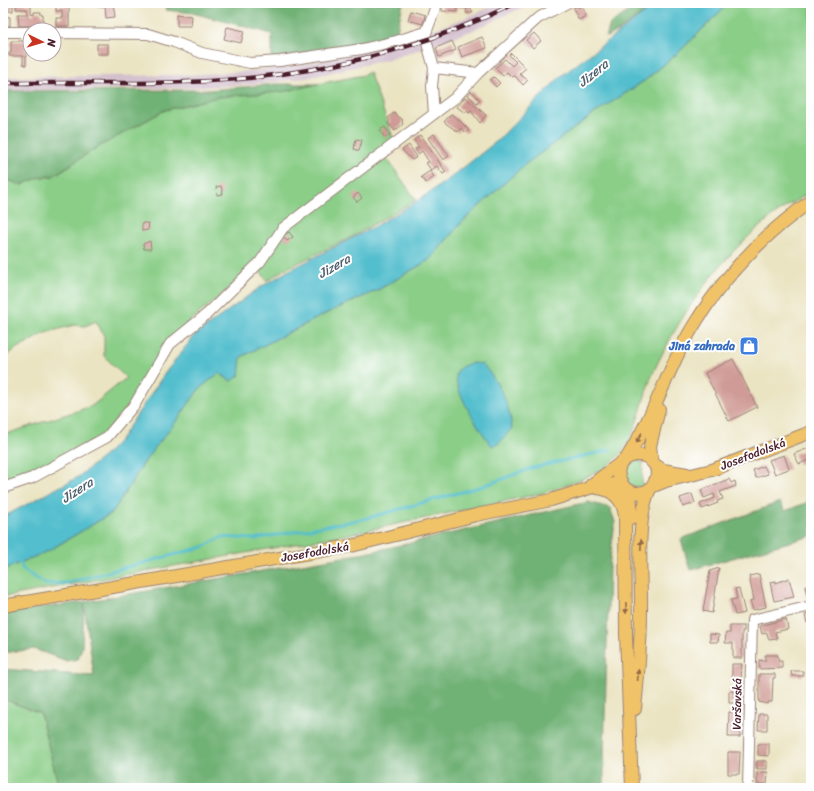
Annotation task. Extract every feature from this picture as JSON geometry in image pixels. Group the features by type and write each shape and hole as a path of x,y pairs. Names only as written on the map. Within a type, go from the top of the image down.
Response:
{"main road":[{"path":"626,569 631,507 629,496 618,473 639,438 688,335 724,282 759,243 811,201"},
{"path":"632,756 640,637 643,520 645,501 657,476 650,453 650,442 668,377"},
{"name":"Josefodolská","path":"651,488 666,481 694,475 727,465 811,432"},
{"path":"584,490 634,455 640,455 653,463"},
{"name":"Josefodolská","path":"653,463 663,470 694,475"},
{"name":"Josefodolská","path":"3,606 355,545 476,515 551,500 610,484 623,486"},
{"path":"623,486 630,492 637,493 651,488"},
{"path":"584,490 604,489 611,492 621,502 626,517 626,665 632,756 632,788"}],"street":[{"path":"434,114 432,86 434,68 425,41 426,32 437,3"},
{"path":"3,488 32,478 107,437 135,404 170,344 207,314 260,262 283,228 455,98 478,73 494,60 538,18 568,3"},
{"path":"3,32 22,32"},
{"path":"62,33 148,34 174,42 202,54 250,63 280,61 362,49 396,42 426,32"},
{"path":"434,68 478,73"},
{"name":"Varšavská","path":"748,788 752,620 811,606"}],"shaded area":[{"path":"500,3 532,3 471,31 394,58 306,78 253,84 189,88 3,90 3,77 189,75 252,71 304,64 391,45 465,18"}],"green space":[{"path":"164,3 403,3 396,36 393,40 272,59 272,34 193,13 166,10"},
{"path":"641,3 658,3 617,32 606,37 610,24"},
{"path":"729,3 811,3 811,192 775,214 751,234 702,288 664,351 649,382 632,435 622,452 615,459 606,466 586,477 543,493 350,534 3,597 3,570 48,551 112,513 147,458 199,389 219,373 231,381 241,357 329,312 378,290 429,260 462,222 523,166 592,115 644,81 678,53"},
{"path":"369,72 394,140 381,150 416,200 350,238 283,270 267,281 255,262 229,288 167,341 135,399 104,434 20,478 3,484 3,435 92,406 126,378 104,356 104,336 96,321 85,326 74,325 45,333 17,348 3,359 3,178 21,185 40,177 50,177 93,150 165,110 218,97 282,91 364,75"},
{"path":"276,84 319,84 282,92 218,97 165,110 93,150 53,176 40,177 21,185 3,178 3,91 209,90"},
{"path":"636,461 643,462 642,487 631,487 624,478 626,467"},
{"path":"811,501 811,536 690,570 681,539 780,502 785,511"},
{"path":"588,502 610,508 615,522 609,567 604,788 59,788 40,713 3,699 3,669 94,676 84,605 82,647 78,659 67,661 34,649 3,653 3,613 83,602 366,553"},
{"path":"3,699 40,713 59,788 3,788"}],"water":[{"name":"Jizera","path":"658,3 729,3 678,53 644,81 592,115 523,166 462,222 429,260 378,290 329,312 241,357 239,376 231,381 219,373 199,389 147,458 112,513 48,551 3,570 3,517 78,477 104,456 120,440 165,373 195,335 259,288 288,271 370,229 416,202 449,179 497,141 560,77"},
{"path":"472,363 482,364 493,378 506,402 511,419 512,428 499,443 492,446 468,410 458,388 456,379 458,370 465,365"}],"building":[{"path":"3,3 13,3 13,11 3,11"},
{"path":"16,3 31,5 31,14 34,15 34,12 41,12 41,15 43,15 43,22 22,22 22,26 19,26 18,14 27,14 27,9 16,9"},
{"path":"98,3 113,3 115,17 106,18 105,6 98,7"},
{"path":"442,3 470,3 470,8 473,13 466,13 467,8 457,7 457,12 442,11"},
{"path":"56,6 69,6 69,26 62,26 62,22 56,22 56,18 62,18 62,11 56,11"},
{"path":"578,6 578,8 582,6 586,16 579,20 573,8"},
{"path":"411,11 425,15 423,24 408,20"},
{"path":"177,14 192,16 191,26 177,26"},
{"path":"3,16 10,17 10,26 3,26"},
{"path":"227,27 244,31 241,43 224,39"},
{"path":"534,33 541,41 533,48 526,40"},
{"path":"482,37 487,48 462,57 458,47"},
{"path":"11,41 22,41 22,56 9,56 9,53 11,53"},
{"path":"452,41 456,50 439,57 436,48"},
{"path":"97,44 108,44 108,54 97,54"},
{"path":"511,53 526,68 519,74 528,80 523,85 515,76 512,77 507,72 503,76 495,68 505,59 512,66 516,62 509,55"},
{"path":"494,77 500,83 496,87 490,80"},
{"path":"471,91 480,100 477,104 468,95"},
{"path":"465,97 486,115 480,123 471,111 469,113 467,111 465,113 457,107"},
{"path":"394,113 403,120 403,124 395,131 388,123 390,121 388,118"},
{"path":"451,114 469,130 466,133 461,128 458,132 444,122"},
{"path":"385,127 390,135 385,138 380,130"},
{"path":"434,134 449,156 443,160 428,138"},
{"path":"420,135 446,172 443,174 437,166 431,170 426,163 429,162 422,151 418,154 415,149 419,147 414,140"},
{"path":"356,139 362,140 359,151 354,149"},
{"path":"409,145 417,157 412,160 402,150"},
{"path":"430,171 434,177 426,183 421,177"},
{"path":"221,186 223,194 217,195 216,187"},
{"path":"358,193 362,198 357,202 353,197"},
{"path":"142,223 149,223 148,230 142,231"},
{"path":"289,232 293,237 287,241 283,236"},
{"path":"150,241 151,249 144,249 143,244"},
{"path":"733,359 757,407 729,421 705,373"},
{"path":"811,447 811,459 799,464 794,454"},
{"path":"784,455 789,469 775,474 769,460"},
{"path":"764,466 768,474 756,478 753,470"},
{"path":"729,479 731,483 735,481 736,486 720,492 723,499 717,501 718,503 702,509 700,504 715,498 714,494 704,498 701,490"},
{"path":"692,494 695,503 683,507 680,498"},
{"path":"719,568 712,613 703,611 710,571"},
{"path":"759,574 766,607 753,610 750,601 754,600 749,576"},
{"path":"789,578 794,597 774,601 770,582 776,581 776,583"},
{"path":"811,579 811,596 807,597 805,586 809,585 808,580"},
{"path":"739,588 745,613 735,615 731,600 737,599 735,589"},
{"path":"811,613 811,622 807,623 805,615"},
{"path":"786,619 788,629 775,632 777,639 769,640 767,633 762,634 760,626"},
{"path":"730,626 744,626 744,631 742,631 742,658 733,658 733,643 725,643 726,633 730,633"},
{"path":"710,634 719,635 718,642 710,642"},
{"path":"765,655 778,655 778,661 782,661 782,668 759,669 759,660 765,661"},
{"path":"732,664 742,664 741,679 732,678"},
{"path":"791,671 803,671 803,676 792,676"},
{"path":"759,674 775,674 775,678 773,678 772,702 768,702 768,704 759,702"},
{"path":"729,691 741,692 741,703 729,703"},
{"path":"729,712 741,712 740,737 728,737"},
{"path":"759,714 767,714 767,730 758,730"},
{"path":"758,744 769,744 769,756 758,755"},
{"path":"728,752 740,752 739,774 728,774"},
{"path":"757,761 767,761 767,769 757,769"},
{"path":"757,772 768,772 767,784 757,784"}],"waterway":[{"path":"19,560 23,570 45,584 67,583 203,547 222,537 254,539 364,519 483,486 532,468 610,450"}],"railway":[{"path":"3,83 143,83 213,81 282,74 342,63 402,48 460,28 516,3"}],"place":[{"name":"Jiná zahrada","path":"749,346"}]}
